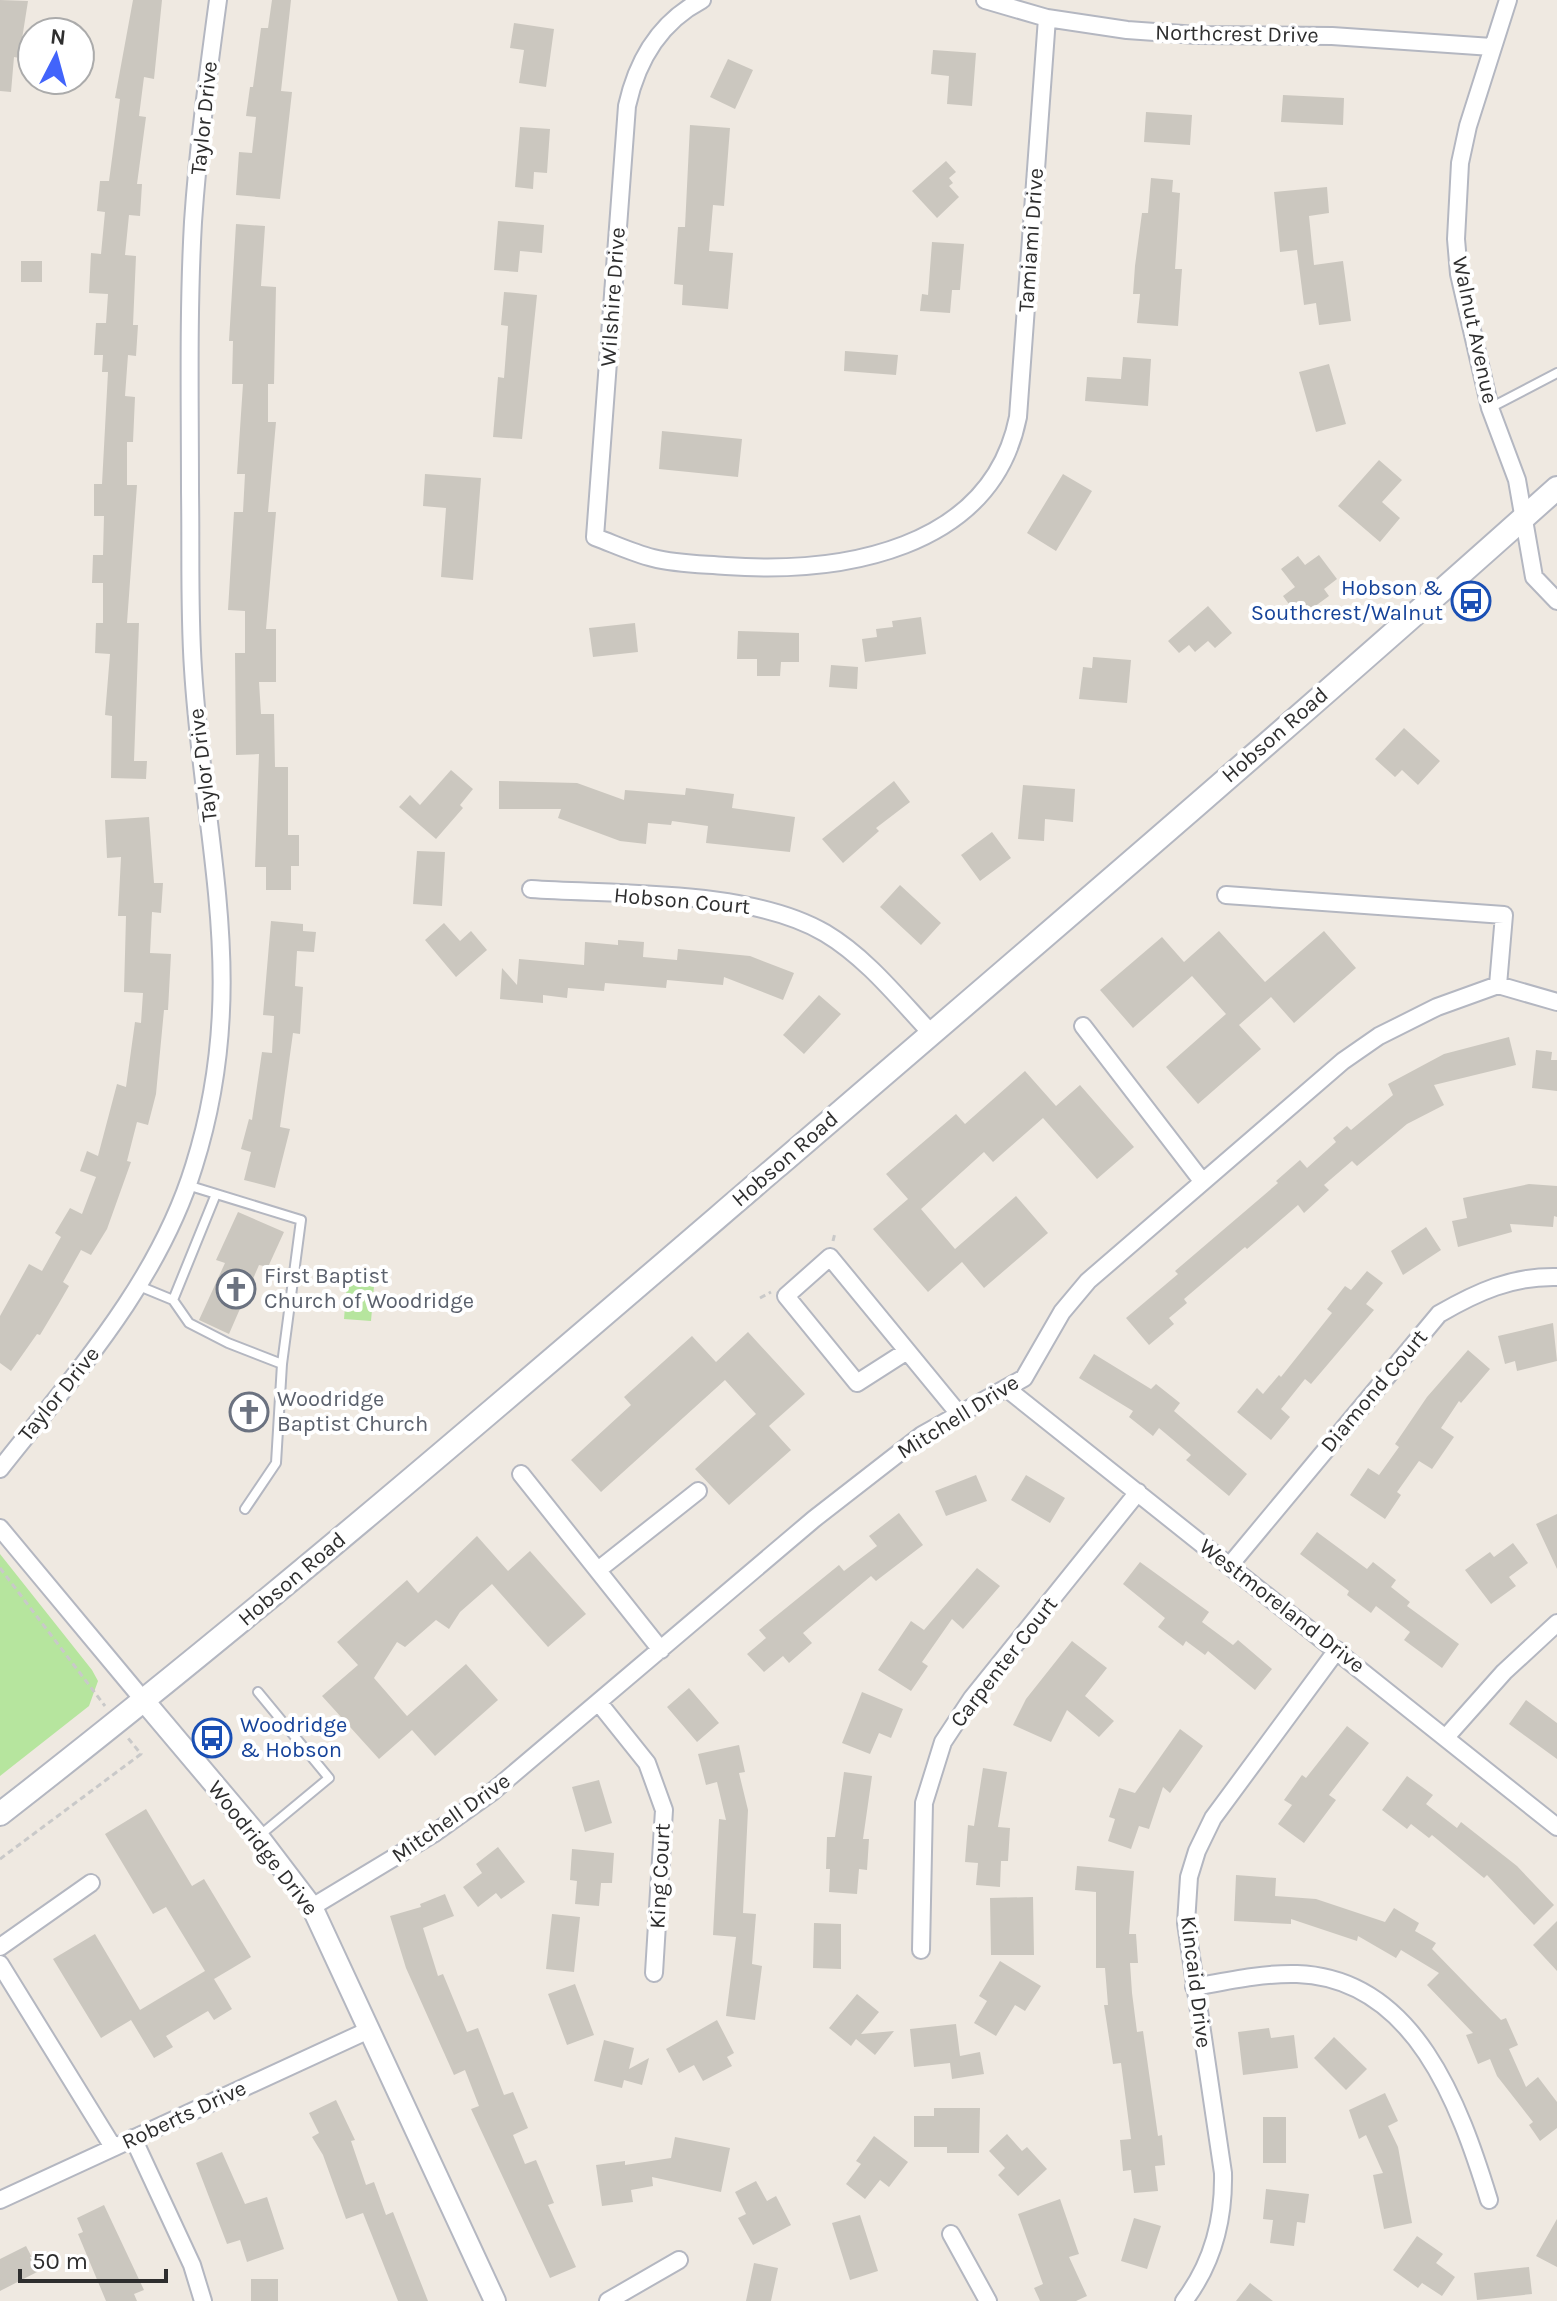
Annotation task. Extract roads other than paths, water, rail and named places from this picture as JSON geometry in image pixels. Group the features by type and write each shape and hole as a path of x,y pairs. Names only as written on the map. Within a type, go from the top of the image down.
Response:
{"main road":[{"name":"Hobson Road","path":"0,1814 145,1702 932,1034 1557,488"}],"street":[{"name":"Taylor Drive","path":"0,1469 102,1341 139,1286 187,1185 213,1096 224,989 220,905 197,715 191,614 190,339 193,224 218,0"},
{"name":"Wilshire Drive","path":"595,537 627,106 642,60 678,13 702,0"},
{"name":"Northcrest Drive","path":"985,0 1047,18 1165,34 1332,36 1492,47"},
{"name":"Walnut Avenue","path":"1508,0 1468,126 1456,201 1459,274 1490,408 1517,480 1534,577 1557,601"},
{"name":"Tamiami Drive","path":"595,537 652,558 679,562 771,569 827,567 875,555 909,542 970,508 1005,459 1018,417 1047,18"},
{"name":"Hobson Court","path":"531,889 728,902 778,913 824,933 859,958 932,1034"},
{"path":"1226,895 1504,915 1498,985 1557,1002"},
{"name":"Mitchell Drive","path":"312,1907 433,1834 492,1792 826,1509 922,1435 1024,1378 1062,1312 1080,1290 1343,1061 1410,1018 1498,985"},
{"path":"1083,1026 1202,1181"},
{"path":"907,1351 857,1383 786,1296 830,1257 959,1414"},
{"name":"Diamond Court","path":"1230,1565 1439,1314 1472,1295 1514,1280 1557,1277"},
{"name":"Westmoreland Drive","path":"1006,1388 1447,1736 1557,1827"},
{"path":"521,1474 661,1650"},
{"path":"598,1570 698,1491"},
{"name":"Carpenter Court","path":"921,1950 924,1803 943,1742 972,1698 1138,1492"},
{"name":"Woodridge Drive","path":"0,1528 258,1836 312,1907 495,2301"},
{"path":"1447,1736 1504,1672 1557,1623"},
{"name":"Kincaid Drive","path":"1184,2301 1210,2258 1224,2196 1186,1923 1187,1893 1197,1851 1213,1818 1337,1650"},
{"name":"King Court","path":"599,1703 647,1763 664,1810 654,1973"},
{"path":"0,1947 91,1883"},
{"path":"0,1964 113,2147"},
{"path":"1194,1987 1300,1974 1342,1983 1381,2004 1412,2029 1438,2074 1468,2131 1489,2200"},
{"name":"Roberts Drive","path":"0,2200 369,2030"},
{"path":"133,2138 192,2265 203,2301"},
{"path":"951,2234 988,2301"},
{"path":"608,2301 679,2260"}],"lane":[{"path":"1490,408 1557,373"},
{"path":"187,1185 301,1220 282,1364 276,1463 245,1509"},
{"path":"173,1300 216,1194"},
{"path":"139,1286 173,1300 189,1323 228,1343 282,1364"},
{"path":"258,1692 329,1778 258,1836"}],"place":[{"name":"Hobson & Southcrest/Walnut","path":"1471,601"},
{"name":"First Baptist Church of Woodridge","path":"236,1289"},
{"name":"Woodridge Baptist Church","path":"249,1412"},
{"name":"Woodridge & Hobson","path":"212,1738"}]}
